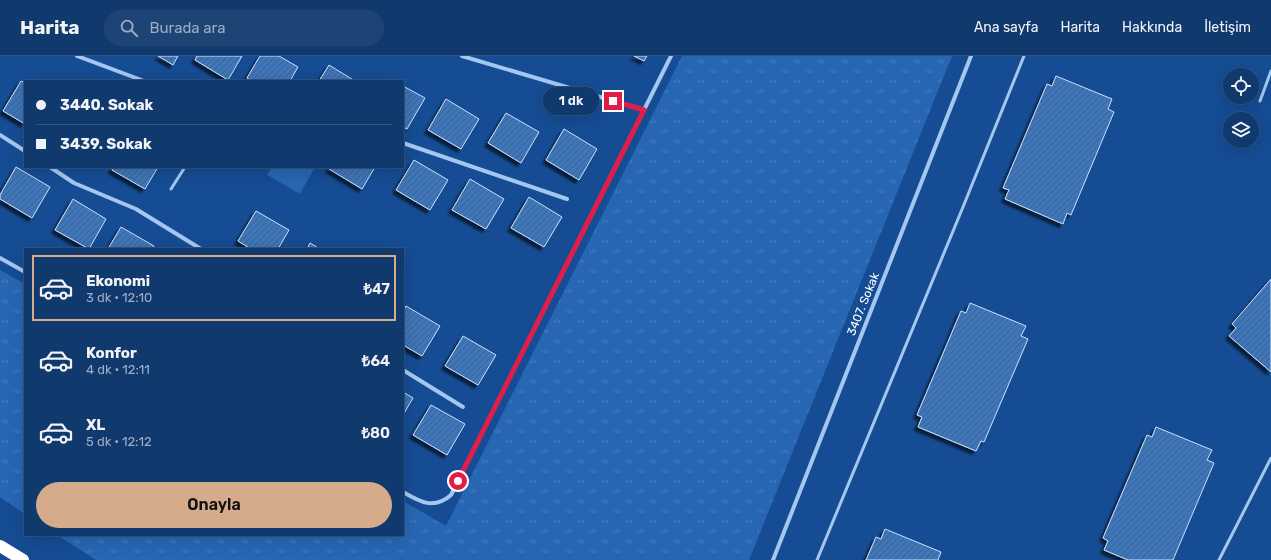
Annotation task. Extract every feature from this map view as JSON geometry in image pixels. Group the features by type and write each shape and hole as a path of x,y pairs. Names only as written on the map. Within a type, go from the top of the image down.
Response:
{"highway":[{"path":"0,546 23,560"}],"street":[{"path":"77,56 141,80"},
{"path":"462,56 644,110"},
{"path":"404,493 428,504 446,500 451,495 672,56"},
{"name":"3407. Sokak","path":"773,560 971,56"},
{"path":"0,135 24,150"},
{"path":"404,144 567,199"},
{"path":"52,168 74,183 136,209 199,248"},
{"path":"0,258 24,271"},
{"path":"404,371 464,406"}],"lane":[{"path":"817,560 1024,56"},
{"path":"1260,101 1271,71"},
{"path":"171,189 185,168"},
{"path":"1219,560 1271,458"}],"green space":[{"path":"682,56 952,56 749,560 96,560 59,536 404,536 404,502 446,526"},
{"path":"271,168 314,168 300,194 267,175"},
{"path":"0,270 24,283 24,513 0,497"}],"building":[{"path":"158,56 178,56 173,65"},
{"path":"197,56 242,56 228,80 195,60"},
{"path":"260,56 279,56 298,67 291,80 250,80 247,78"},
{"path":"634,56 647,56 644,61"},
{"path":"329,65 353,80 320,80"},
{"path":"1056,76 1112,99 1108,109 1114,112 1071,215 1067,213 1063,224 1005,199 1009,190 1003,188 1047,84 1052,86"},
{"path":"21,81 24,82 24,123 3,111"},
{"path":"404,87 425,98 407,129 404,128"},
{"path":"446,99 479,119 461,149 428,130"},
{"path":"506,113 539,132 521,163 488,143"},
{"path":"564,129 597,149 579,180 546,160"},
{"path":"414,160 448,180 430,210 396,190"},
{"path":"16,167 50,187 32,218 0,199 0,195"},
{"path":"113,168 157,168 145,189 112,170"},
{"path":"330,168 374,168 362,189"},
{"path":"470,179 504,199 486,229 452,210"},
{"path":"529,197 562,217 544,247 511,228"},
{"path":"73,199 106,219 90,248 55,230"},
{"path":"256,211 289,230 279,248 249,248 238,241"},
{"path":"121,227 154,246 153,248 109,248"},
{"path":"310,243 318,248 308,248"},
{"path":"1271,279 1271,372 1229,336 1236,328 1232,324"},
{"path":"970,303 1026,326 1021,336 1028,339 984,442 981,441 976,451 918,427 922,417 917,415 961,311 966,313"},
{"path":"406,306 440,326 422,356 404,346 404,310"},
{"path":"463,336 496,355 478,385 445,366"},
{"path":"404,393 413,398 404,413"},
{"path":"431,405 465,424 447,455 413,435"},
{"path":"1156,427 1212,450 1207,460 1214,463 1173,560 1128,560 1104,550 1108,541 1103,538 1147,435 1152,437"},
{"path":"885,529 941,552 938,560 866,560 876,537 881,539"}],"route":[{"path":"458,481 644,110 613,101"}]}
